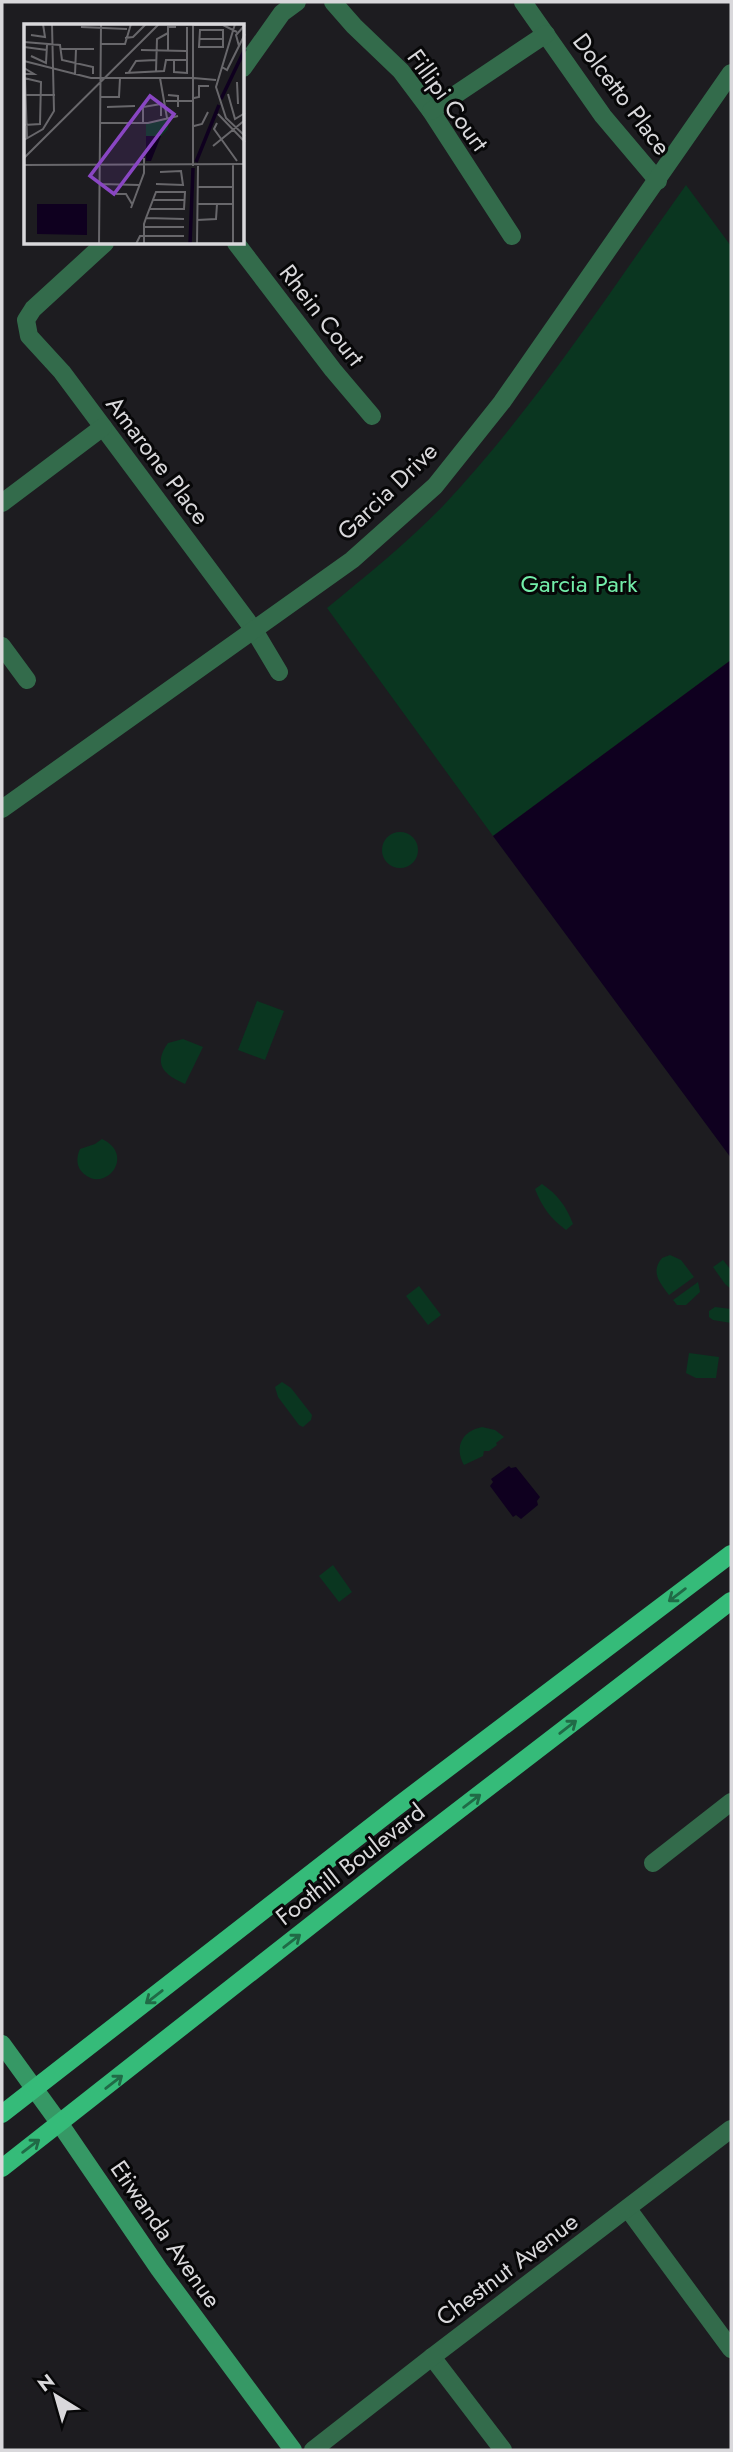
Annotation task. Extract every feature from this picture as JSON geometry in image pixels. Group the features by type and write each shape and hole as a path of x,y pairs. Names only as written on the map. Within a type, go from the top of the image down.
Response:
{"main road":[{"name":"Foothill Boulevard","path":"2,2114 410,1797 731,1554"},
{"name":"Foothill Boulevard","path":"2,2168 399,1856 731,1601"},
{"name":"Etiwanda Avenue","path":"2,2044 159,2270 293,2450"}],"street":[{"path":"245,65 282,13 297,2"},
{"name":"Fillipi Court","path":"333,2 401,71 512,236"},
{"name":"Dolcetto Place","path":"523,2 603,116 657,181"},
{"path":"430,111 546,34"},
{"name":"Garcia Drive","path":"2,809 352,560 435,485 502,402 731,73"},
{"name":"Amarone Place","path":"103,245 39,302 26,320 29,336 62,372 103,427 254,630 279,672"},
{"name":"Rhein Court","path":"238,245 333,370 372,416"},
{"path":"2,503 103,427"},
{"path":"2,646 27,680"},
{"path":"653,1863 731,1802"},
{"name":"Chestnut Avenue","path":"313,2450 731,2129"},
{"path":"628,2209 731,2349"},
{"path":"432,2357 503,2450"}],"green space":[{"name":"Garcia Park","path":"686,185 731,246 731,660 493,836 327,608 415,533 477,469 570,350"},
{"path":"400,832 413,837 418,850 413,863 400,868 387,863 382,850 387,837"},
{"path":"257,1001 284,1011 265,1060 238,1050"},
{"path":"183,1039 203,1047 185,1084 167,1073 161,1063 168,1043"},
{"path":"102,1139 112,1146 117,1154 117,1162 108,1175 101,1179 92,1179 79,1168 78,1156 80,1149"},
{"path":"542,1184 561,1201 567,1212 573,1224 566,1230 551,1217 541,1201 535,1189"},
{"path":"670,1255 681,1260 694,1277 669,1295 660,1282 657,1268 662,1258"},
{"path":"723,1260 731,1270 731,1289 713,1267"},
{"path":"698,1282 700,1292 686,1305 677,1305 673,1300"},
{"path":"419,1286 441,1315 428,1325 406,1296"},
{"path":"715,1307 731,1309 731,1323 709,1317 709,1311"},
{"path":"689,1353 719,1357 716,1378 696,1378 686,1373"},
{"path":"282,1382 291,1388 312,1415 311,1420 303,1427 278,1397 275,1387"},
{"path":"482,1427 495,1430 504,1437 489,1451 484,1451 483,1456 464,1465 460,1452 462,1441 469,1432"},
{"path":"333,1565 352,1592 339,1602 319,1576"}],"shaded area":[{"path":"731,660 731,1158 493,836"},
{"path":"509,1466 516,1467 540,1497 538,1505 521,1519 516,1515 513,1517 490,1486 493,1482 491,1479"}]}
